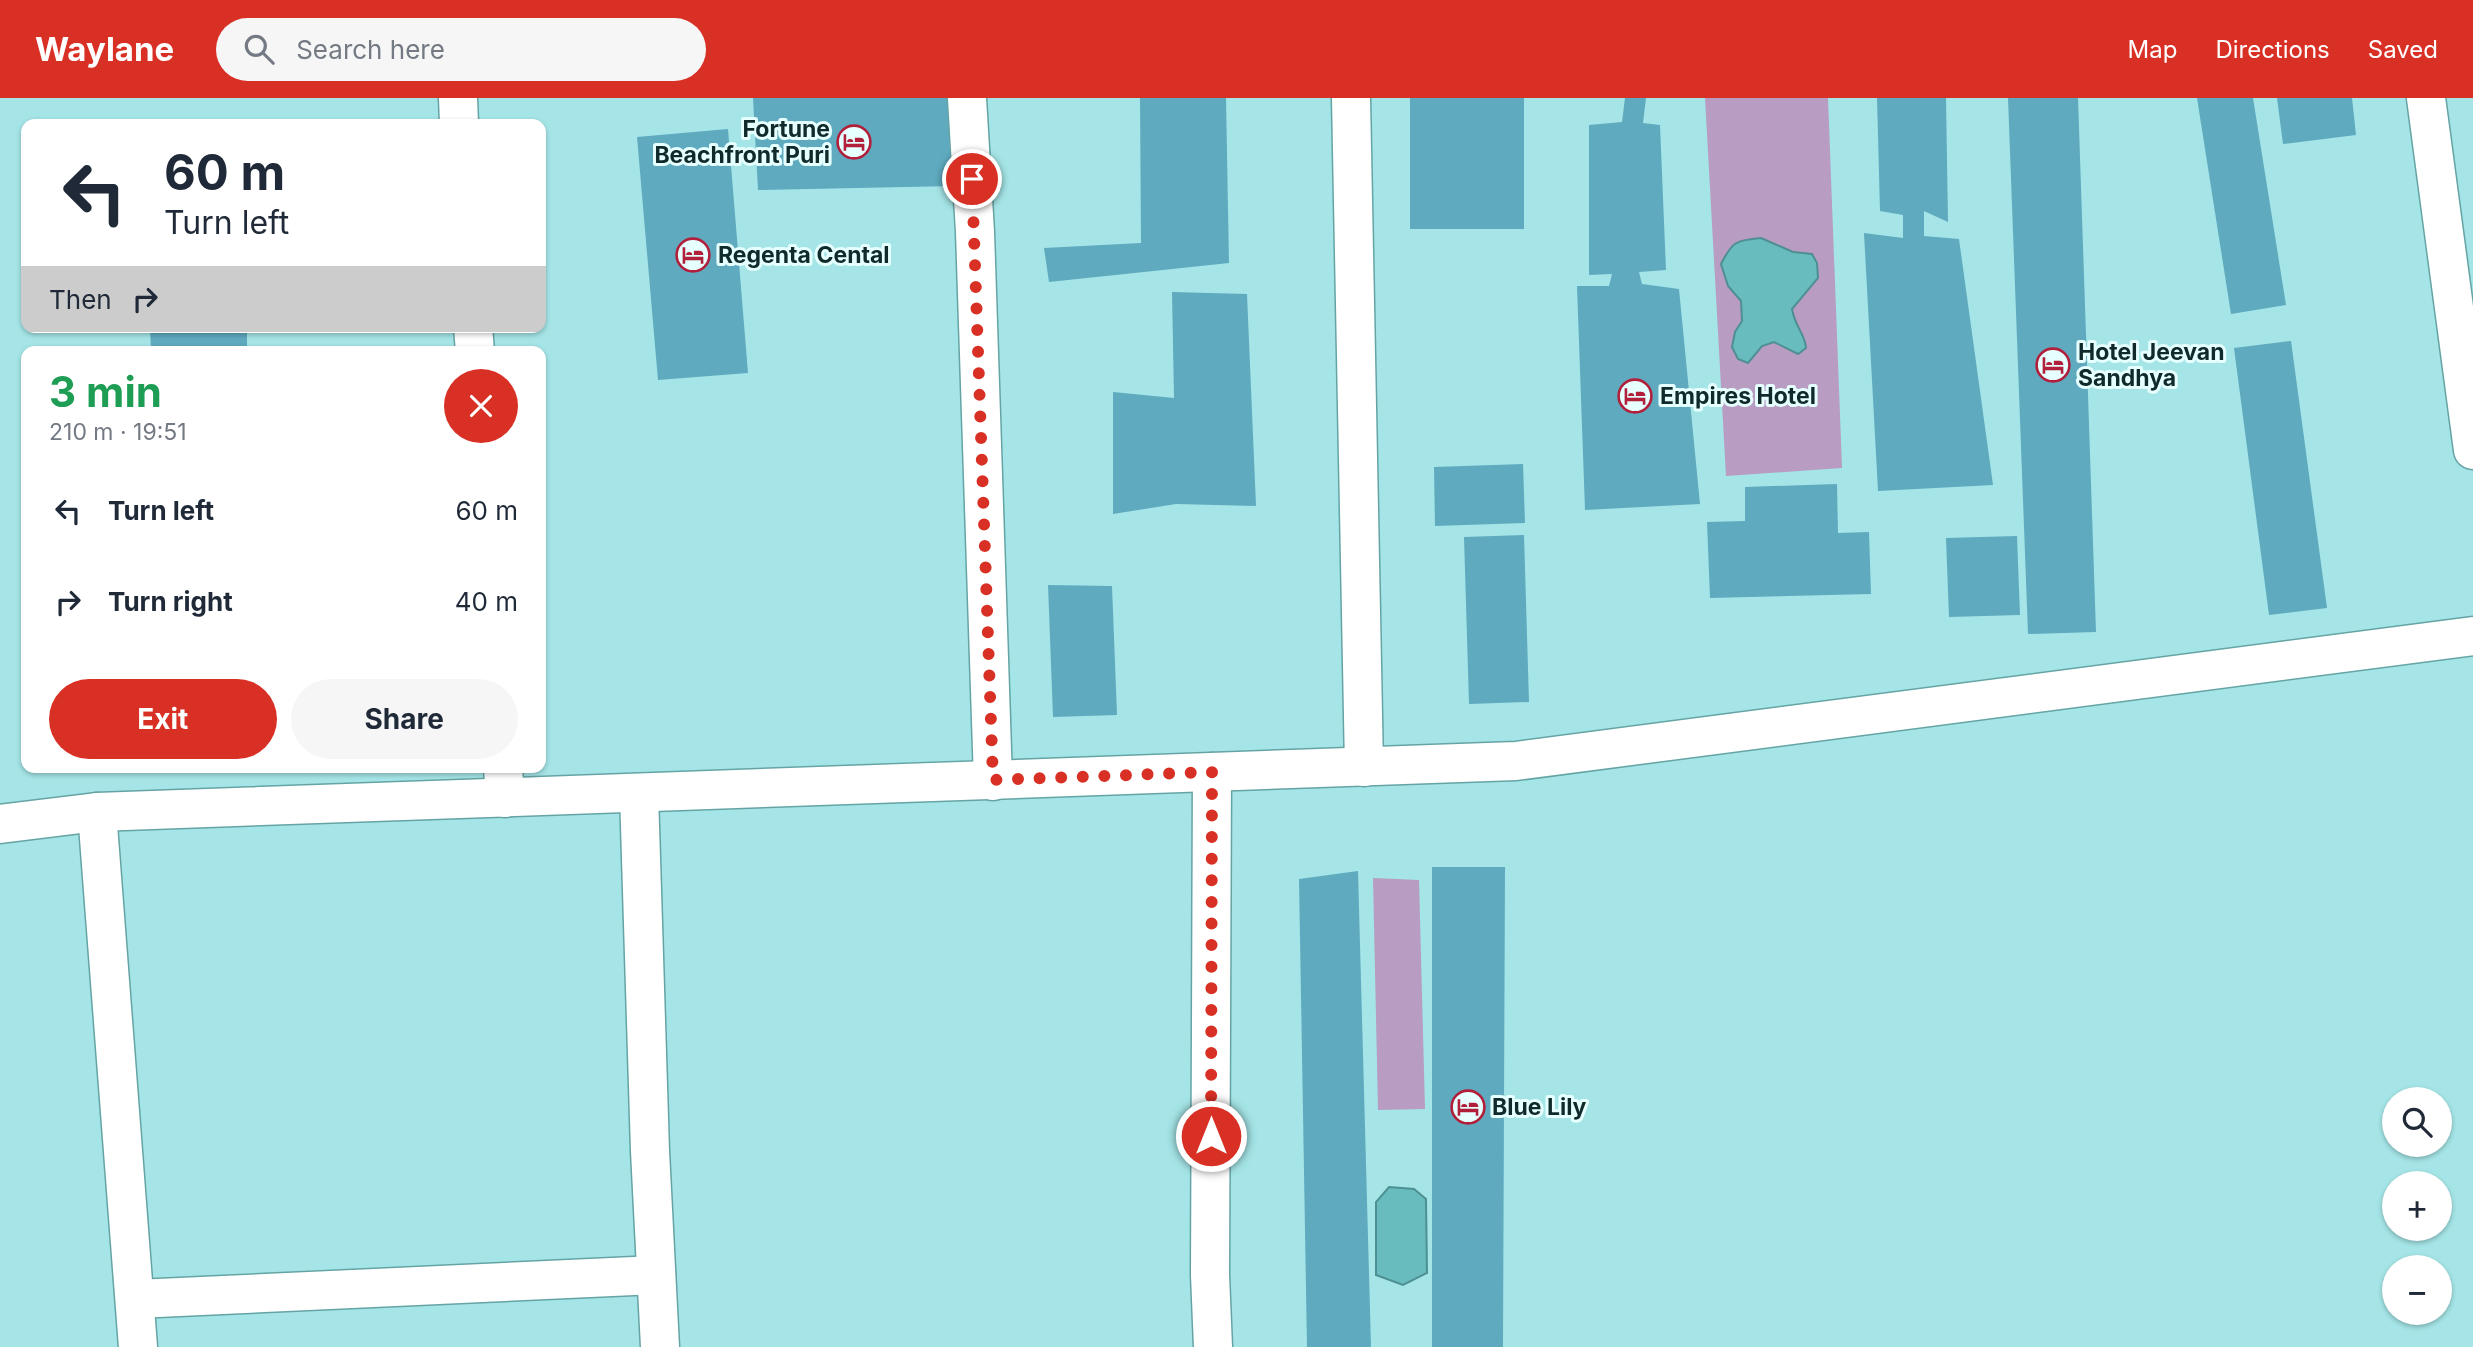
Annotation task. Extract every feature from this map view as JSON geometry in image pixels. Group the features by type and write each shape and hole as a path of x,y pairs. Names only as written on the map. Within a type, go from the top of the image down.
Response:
{"street":[{"path":"458,98 459,119"},
{"path":"967,98 975,232 993,780"},
{"path":"1351,98 1364,767"},
{"path":"2426,98 2473,450"},
{"path":"0,824 97,812 504,783 639,793 1516,761 2473,636"},
{"path":"1212,772 1210,1276 1213,1347"},
{"path":"639,793 660,1347"},
{"path":"97,812 138,1347"},
{"path":"136,1299 656,1275"}],"shaded area":[{"path":"1705,98 1828,98 1842,468 1726,476"},
{"path":"1373,878 1419,880 1425,1109 1378,1110"}],"water":[{"path":"1761,238 1793,252 1812,254 1817,263 1818,278 1792,309 1806,348 1798,354 1774,342 1762,346 1748,363 1738,359 1732,347 1735,332 1742,321 1741,301 1728,286 1721,264 1728,251 1736,244"},
{"path":"1389,1187 1414,1189 1426,1199 1427,1273 1403,1285 1376,1275 1376,1202"}],"building":[{"name":"Fortune Beachfront Puri","path":"753,98 953,98 953,186 758,190"},
{"path":"1140,98 1226,98 1229,263 1049,282 1044,248 1141,243"},
{"path":"1410,98 1524,98 1524,229 1410,229"},
{"name":"Empires Hotel","path":"1625,98 1646,98 1643,123 1660,125 1666,270 1639,272 1642,284 1679,289 1700,504 1585,510 1577,286 1609,286 1612,274 1589,275 1589,125 1622,122"},
{"name":"Empires Hotel","path":"1877,98 1946,98 1948,222 1924,211 1924,236 1959,239 1993,485 1878,491 1864,233 1903,238 1903,215 1880,211"},
{"name":"Hotel Jeevan Sandhya","path":"2008,98 2078,98 2096,632 2028,634"},
{"path":"2197,98 2253,98 2286,305 2231,314"},
{"path":"2277,98 2352,98 2356,135 2283,144"},
{"name":"Regenta Cental","path":"728,129 748,373 658,380 637,137"},
{"path":"1172,292 1247,294 1256,506 1176,504 1113,514 1113,392 1174,398"},
{"path":"150,333 247,333 247,346 151,346"},
{"path":"2291,341 2327,608 2269,615 2234,348"},
{"path":"1523,464 1525,523 1435,526 1434,467"},
{"path":"1837,484 1838,533 1869,532 1871,594 1710,598 1707,522 1745,521 1745,487"},
{"path":"1524,535 1529,702 1469,704 1464,537"},
{"path":"2017,536 2020,615 1949,617 1946,538"},
{"path":"1048,585 1112,586 1117,715 1053,717"},
{"name":"Blue Lily","path":"1432,867 1505,867 1503,1347 1432,1347"},
{"path":"1358,871 1371,1347 1307,1347 1299,879"}],"place":[{"name":"Fortune Beachfront Puri","path":"854,142"},
{"name":"Regenta Cental","path":"693,255"},
{"name":"Hotel Jeevan Sandhya","path":"2053,365"},
{"name":"Empires Hotel","path":"1635,396"},
{"name":"Blue Lily","path":"1468,1107"}],"route":[{"path":"972,179 993,780 1212,772 1211,1136"}]}
